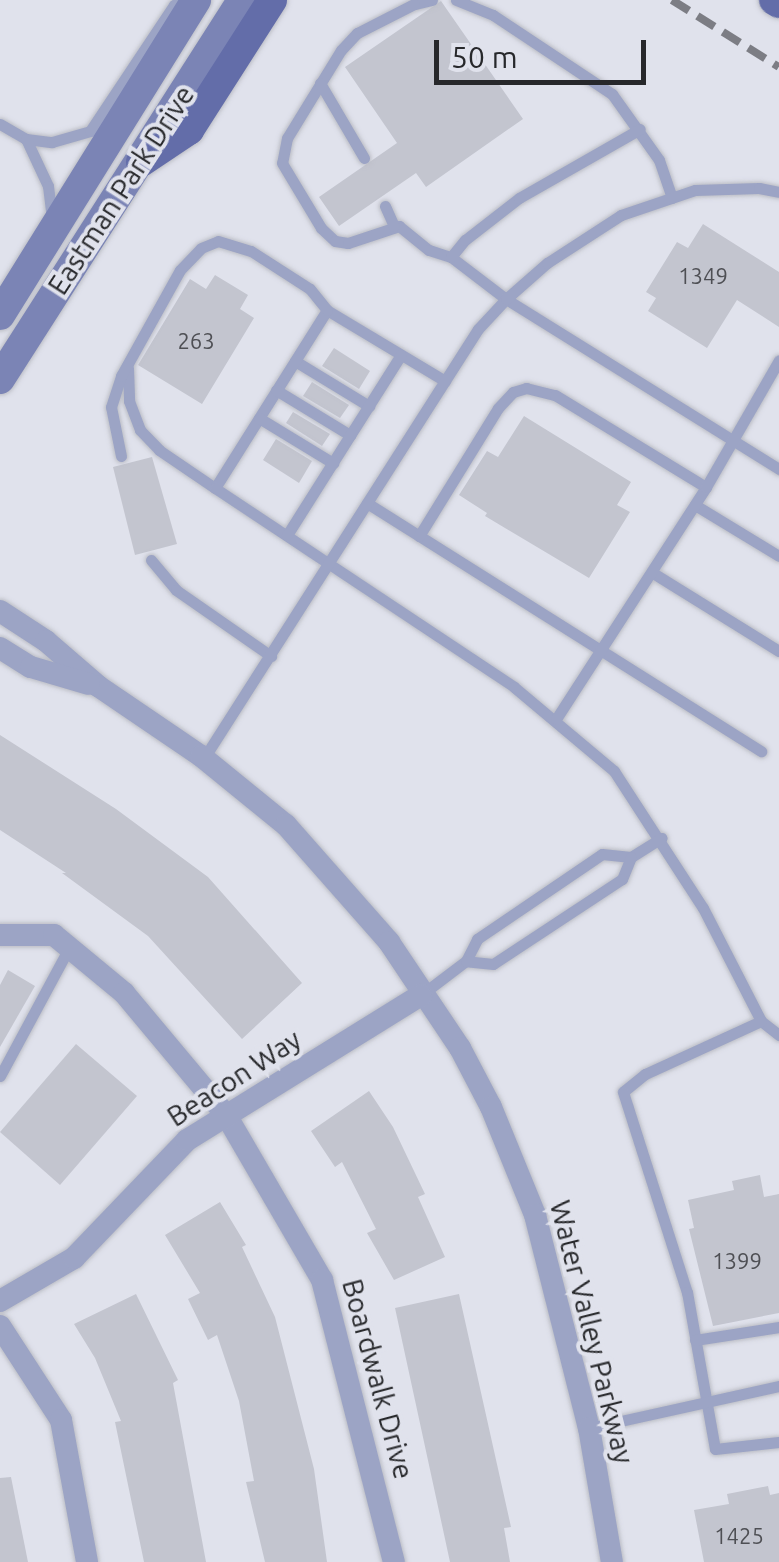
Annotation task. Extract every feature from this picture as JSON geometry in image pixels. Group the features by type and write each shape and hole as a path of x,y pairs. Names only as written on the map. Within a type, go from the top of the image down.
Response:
{"main road":[{"path":"141,162 190,130 272,0"}],"street":[{"name":"Eastman Park Drive","path":"0,315 196,0"},
{"name":"Eastman Park Drive","path":"0,379 242,0"},
{"name":"Water Valley Parkway","path":"0,611 46,641 98,686 204,758 323,863 390,942 421,995 460,1048 492,1108 535,1215 589,1428 612,1562"},
{"name":"Water Valley Parkway","path":"0,648 31,667 98,686"},
{"path":"0,936 54,936 69,948"},
{"name":"Boardwalk Drive","path":"69,948 124,994 226,1115 322,1280 394,1562"},
{"name":"Beacon Way","path":"0,1301 74,1258 187,1140 421,995"},
{"path":"0,1326 61,1420 87,1562"}],"lane":[{"path":"0,124 26,139 52,142 90,131 174,5 184,0"},
{"path":"432,0 414,4 357,33 320,83 287,138 282,163 321,228 335,241 348,243 400,226 429,250 451,257 506,299 778,466"},
{"path":"456,0 493,15 612,94 659,160 672,198"},
{"path":"320,83 364,158"},
{"path":"451,257 465,240 519,198 640,129"},
{"path":"26,139 48,186 53,230"},
{"path":"204,758 478,329 506,299 586,236 621,215 672,198 728,188 779,192"},
{"path":"385,206 394,226"},
{"path":"121,456 112,407 128,364 180,270 202,248 218,242 251,251 310,289 327,310 445,381"},
{"path":"215,488 327,310"},
{"path":"286,535 401,355"},
{"path":"556,719 695,506 779,360"},
{"path":"294,361 369,406"},
{"path":"128,364 129,401 140,430 159,450 556,719 614,771 662,838 761,1021 779,1036"},
{"path":"419,536 498,408 513,392 526,388 555,395 706,488"},
{"path":"276,390 350,435"},
{"path":"259,418 332,463"},
{"path":"368,504 761,750"},
{"path":"695,506 779,556"},
{"path":"151,560 176,590 271,656"},
{"path":"653,573 779,651"},
{"path":"466,961 494,964 622,880 631,857 662,838"},
{"path":"421,995 466,961 477,938 602,854 631,857"},
{"path":"0,1076 69,948"},
{"path":"761,1021 645,1074 623,1092 687,1292 716,1449 779,1442"},
{"path":"695,1340 779,1327"},
{"path":"589,1428 779,1386"}],"building":[{"path":"441,1 523,119 426,187 416,173 339,226 319,197 397,143 345,67"},
{"path":"703,224 779,272 779,327 737,300 707,348 648,311 656,298 646,292 677,242 688,248"},
{"path":"215,275 248,295 240,309 254,318 202,404 138,365 190,279 206,289"},
{"path":"334,348 370,371 359,389 322,366"},
{"path":"312,382 349,405 340,418 303,396"},
{"path":"293,412 330,434 322,446 286,423"},
{"path":"524,416 631,482 617,505 630,512 589,578 485,516 487,513 459,495 487,451 498,457"},
{"path":"276,439 312,461 299,483 263,460"},
{"path":"152,457 177,544 135,555 113,467"},
{"path":"0,735 116,809 208,877 302,983 242,1039 148,936 62,873 66,873 0,830"},
{"path":"8,970 35,986 0,1047 0,985"},
{"path":"76,1044 137,1096 60,1185 0,1132"},
{"path":"369,1091 393,1127 425,1194 418,1197 445,1257 394,1280 367,1233 376,1229 342,1162 335,1167 311,1131"},
{"path":"760,1175 764,1197 779,1194 779,1313 713,1326 689,1229 694,1228 688,1200 734,1190 732,1181"},
{"path":"220,1202 246,1245 242,1247 275,1317 314,1469 327,1562 265,1562 246,1482 254,1481 239,1401 217,1335 208,1340 188,1299 200,1293 165,1235"},
{"path":"136,1294 178,1380 173,1383 206,1562 144,1562 115,1422 121,1421 95,1358 74,1324"},
{"path":"459,1294 511,1527 504,1528 510,1562 450,1562 395,1308"},
{"path":"11,1477 28,1562 0,1562 0,1478"},
{"path":"768,1486 770,1495 779,1493 779,1562 704,1562 694,1510 729,1504 727,1494"}],"railway":[{"path":"672,0 779,67"}]}
